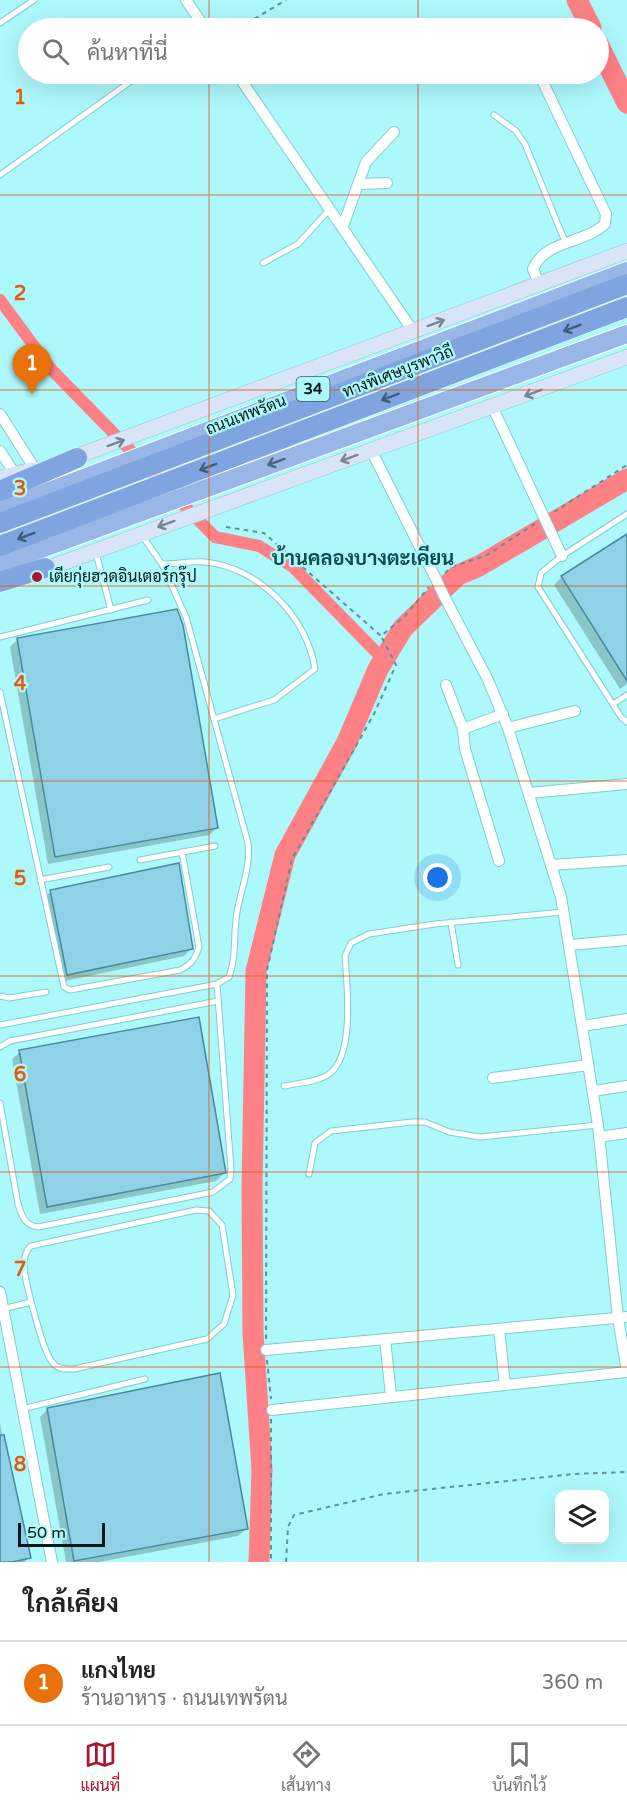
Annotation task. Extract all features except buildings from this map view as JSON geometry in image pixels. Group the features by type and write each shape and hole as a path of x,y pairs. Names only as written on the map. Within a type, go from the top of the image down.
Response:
{"highway":[{"name":"ถนนเทพรัตน","path":"0,510 627,271"},
{"name":"ทางพิเศษบูรพาวิถี","path":"0,523 627,284"},
{"name":"ทางพิเศษบูรพาวิถี","path":"0,546 627,307"},
{"path":"0,564 627,334"},
{"path":"0,491 77,458"},
{"path":"0,582 45,568"}],"main road":[{"name":"ถนนเทพรัตน","path":"7,476 77,458 627,251"},
{"path":"0,589 45,568 95,549 493,408 627,357"}],"street":[{"path":"186,0 198,18"},
{"path":"244,84 413,331"},
{"path":"539,284 533,269 539,258 601,228 605,224 606,214 544,84"},
{"path":"343,226 371,154 394,132"},
{"path":"359,184 387,183"},
{"path":"493,408 562,556"},
{"path":"0,414 35,469"},
{"path":"272,1410 627,1372 623,1317 593,1091 564,912 551,865 503,714 371,450"},
{"path":"0,451 7,476"},
{"path":"446,685 463,729 465,749 499,861"},
{"path":"508,728 575,711"},
{"path":"463,729 503,714"},
{"path":"529,793 627,784"},
{"path":"551,865 627,860"},
{"path":"570,945 627,940"},
{"path":"583,1026 627,1019"},
{"path":"493,1078 588,1065"},
{"path":"593,1091 627,1086"},
{"path":"598,1131 627,1133"},
{"path":"0,1292 52,1562"},
{"path":"266,1350 623,1317"},
{"path":"499,1329 505,1385"},
{"path":"385,1339 391,1396"}],"lane":[{"path":"0,23 34,0"},
{"path":"0,175 127,84"},
{"path":"494,115 516,131 525,144 566,244"},
{"path":"263,263 298,244 331,208"},
{"path":"627,514 562,556 541,573 538,587 627,722"},
{"path":"0,1025 217,984 230,977 233,968 236,914 250,856 248,843 186,617 162,564 140,533"},
{"path":"95,549 111,610"},
{"path":"162,564 205,562 240,571 268,588 291,614 313,654 315,669 274,700 214,719"},
{"path":"0,637 148,600"},
{"path":"0,692 64,987 70,990 180,970 190,965 199,947 182,852"},
{"path":"613,704 627,695"},
{"path":"140,860 215,846"},
{"path":"40,880 109,867"},
{"path":"284,1086 320,1078 330,1073 339,1063 348,1029 345,956 351,943 369,934 451,922 564,912"},
{"path":"451,922 458,964"},
{"path":"0,1103 3,1154 23,1219 30,1226 38,1227 213,1192 230,1179 231,1169 217,984"},
{"path":"0,996 9,998 46,992"},
{"path":"0,1047 10,1041 218,1001"},
{"path":"309,1174 315,1143 331,1131 425,1122 448,1132 480,1137 598,1131"},
{"path":"196,1210 209,1211 222,1225 233,1296 224,1323 207,1339 74,1369 62,1369 55,1365 50,1356 31,1302 24,1259 25,1251 31,1246 196,1210"},
{"path":"3,1316 31,1302"},
{"path":"22,1409 144,1378"}],"path":[{"path":"256,18 286,0"},
{"path":"286,1562 288,1527 294,1515 384,1494 574,1474 627,1472"}],"waterway":[{"path":"577,0 586,18"},
{"path":"609,66 627,103"},
{"path":"0,300 51,369 215,537 259,546 293,567 384,660"},
{"path":"259,1562 262,1470 253,1333 252,1187 256,971 285,855 347,742 378,669 403,628 458,575 479,566 627,479"}],"place":[{"name":"แกงไทย","path":"32,394"},
{"name":"เตียกุ่ยฮวดอินเตอร์กรุ๊ป","path":"37,577"}],"district":[{"name":"บ้านคลองบางตะเคียน","path":"363,559"}]}
